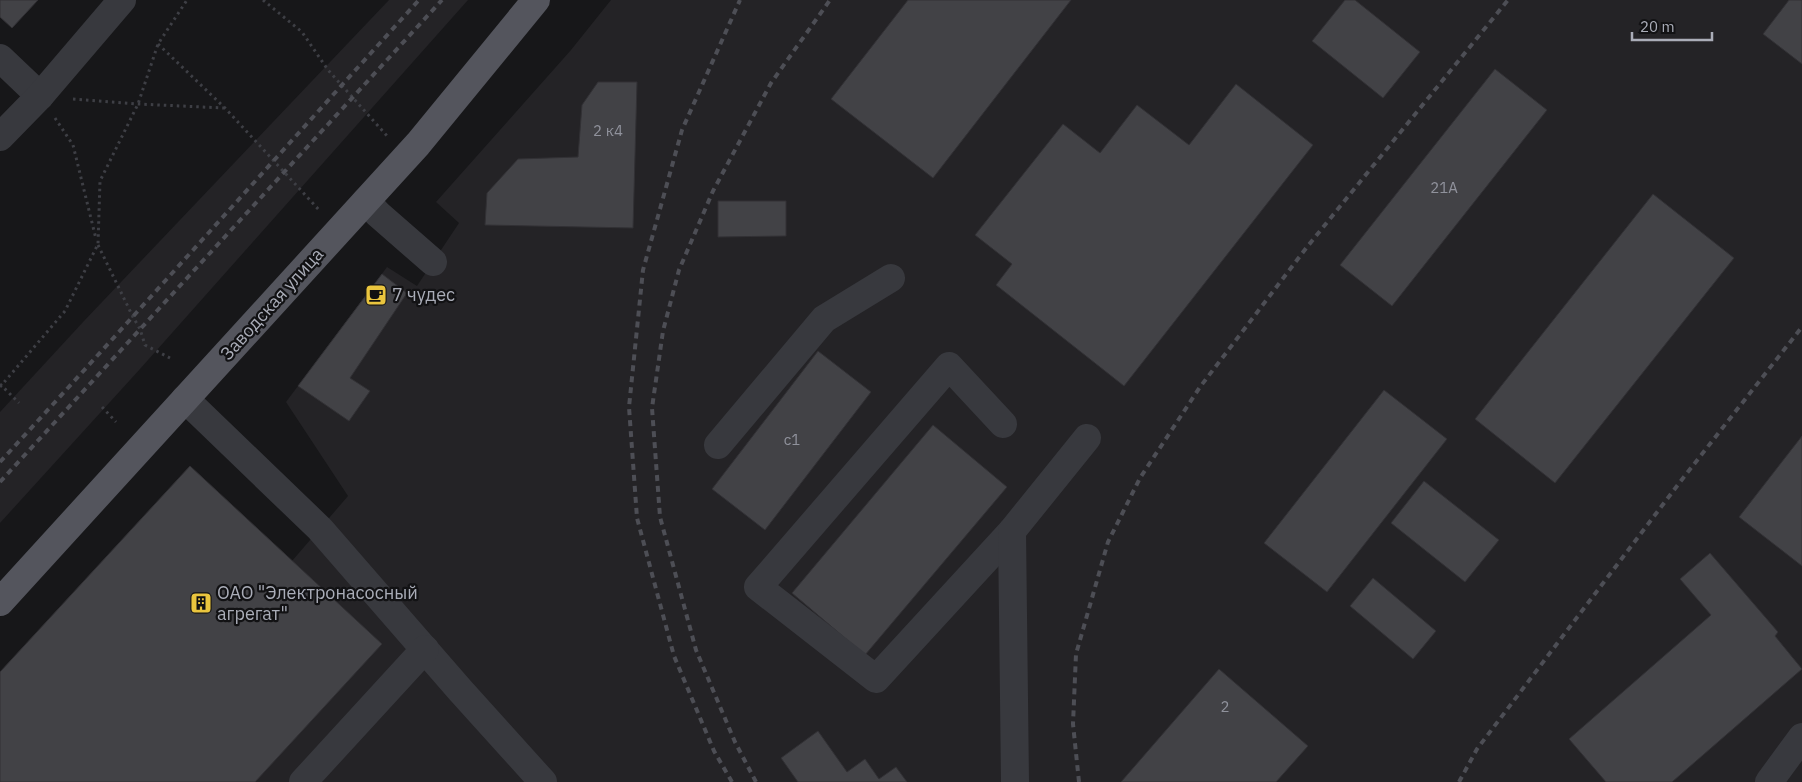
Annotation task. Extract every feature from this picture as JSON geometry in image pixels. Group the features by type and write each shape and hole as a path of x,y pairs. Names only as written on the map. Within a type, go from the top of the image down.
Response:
{"main road":[{"name":"Заводская улица","path":"0,602 418,144 536,0"}],"street":[{"path":"0,136 40,96 122,0"},
{"path":"0,58 40,96"},
{"path":"366,201 433,262"},
{"path":"718,445 824,319 891,278"},
{"path":"1003,424 949,366 758,587 876,679 1012,531 1087,438"},
{"path":"185,399 320,528 544,782"},
{"path":"1012,531 1015,782"},
{"path":"303,782 425,649"},
{"path":"1769,782 1802,737"}],"path":[{"path":"19,403 0,386 65,311 98,244 100,181 138,104 158,44 187,0"},
{"path":"263,0 302,32 328,70 389,138"},
{"path":"158,44 225,108 326,217"},
{"path":"40,96 138,104 225,108"},
{"path":"40,96 73,145 98,244 140,329 145,346 170,358"},
{"path":"102,407 116,422"}],"shaded area":[{"path":"389,0 468,0 140,369 0,523 0,412"},
{"path":"611,0 1802,0 1802,782 0,782 0,672 292,561 348,496 286,402 387,267 417,286 459,223 436,202 571,50"}],"building":[{"path":"0,0 38,0 12,28 0,17"},
{"path":"908,0 1071,0 933,178 831,99"},
{"path":"1345,0 1355,0 1420,52 1383,98 1312,41"},
{"path":"1789,0 1802,0 1802,64 1763,34"},
{"path":"1495,69 1547,110 1392,306 1340,265"},
{"path":"598,82 637,82 633,228 485,225 487,193 518,159 578,157 582,105"},
{"path":"1236,84 1313,145 1124,386 996,285 1012,264 975,235 1063,124 1100,153 1137,105 1189,145"},
{"path":"1653,194 1734,258 1555,483 1475,419"},
{"path":"718,201 786,201 786,236 718,237"},
{"path":"382,274 407,293 350,378 370,391 349,421 298,386"},
{"path":"818,351 871,392 765,530 712,489"},
{"path":"1384,390 1447,439 1327,592 1264,543"},
{"path":"933,425 1007,487 865,655 792,593"},
{"path":"1802,436 1802,566 1739,517"},
{"name":"ОАО \"Электронасосный агрегат\"","path":"190,466 382,644 255,782 0,782 0,672"},
{"path":"1424,481 1499,540 1465,582 1391,523"},
{"path":"1710,553 1778,632 1775,636 1802,669 1672,782 1606,782 1569,739 1711,615 1680,579"},
{"path":"1373,578 1436,631 1413,659 1350,606"},
{"path":"1219,669 1308,746 1276,782 1121,782"},
{"path":"818,731 847,772 865,759 879,779 896,767 907,782 798,782 781,758"}],"railway":[{"path":"0,462 419,0"},
{"path":"0,482 442,0"},
{"path":"732,782 714,751 674,656 637,518 629,407 643,270 682,130 740,0"},
{"path":"756,782 735,742 696,650 660,517 652,408 663,331 679,270 713,191 771,83 830,0"},
{"path":"1079,782 1073,724 1076,654 1108,542 1140,478 1200,387 1307,247 1508,0"},
{"path":"1459,782 1477,749 1680,482 1802,327"}],"place":[{"name":"7 чудес","path":"376,295"},
{"name":"ОАО \"Электронасосный агрегат\"","path":"201,603"}]}
